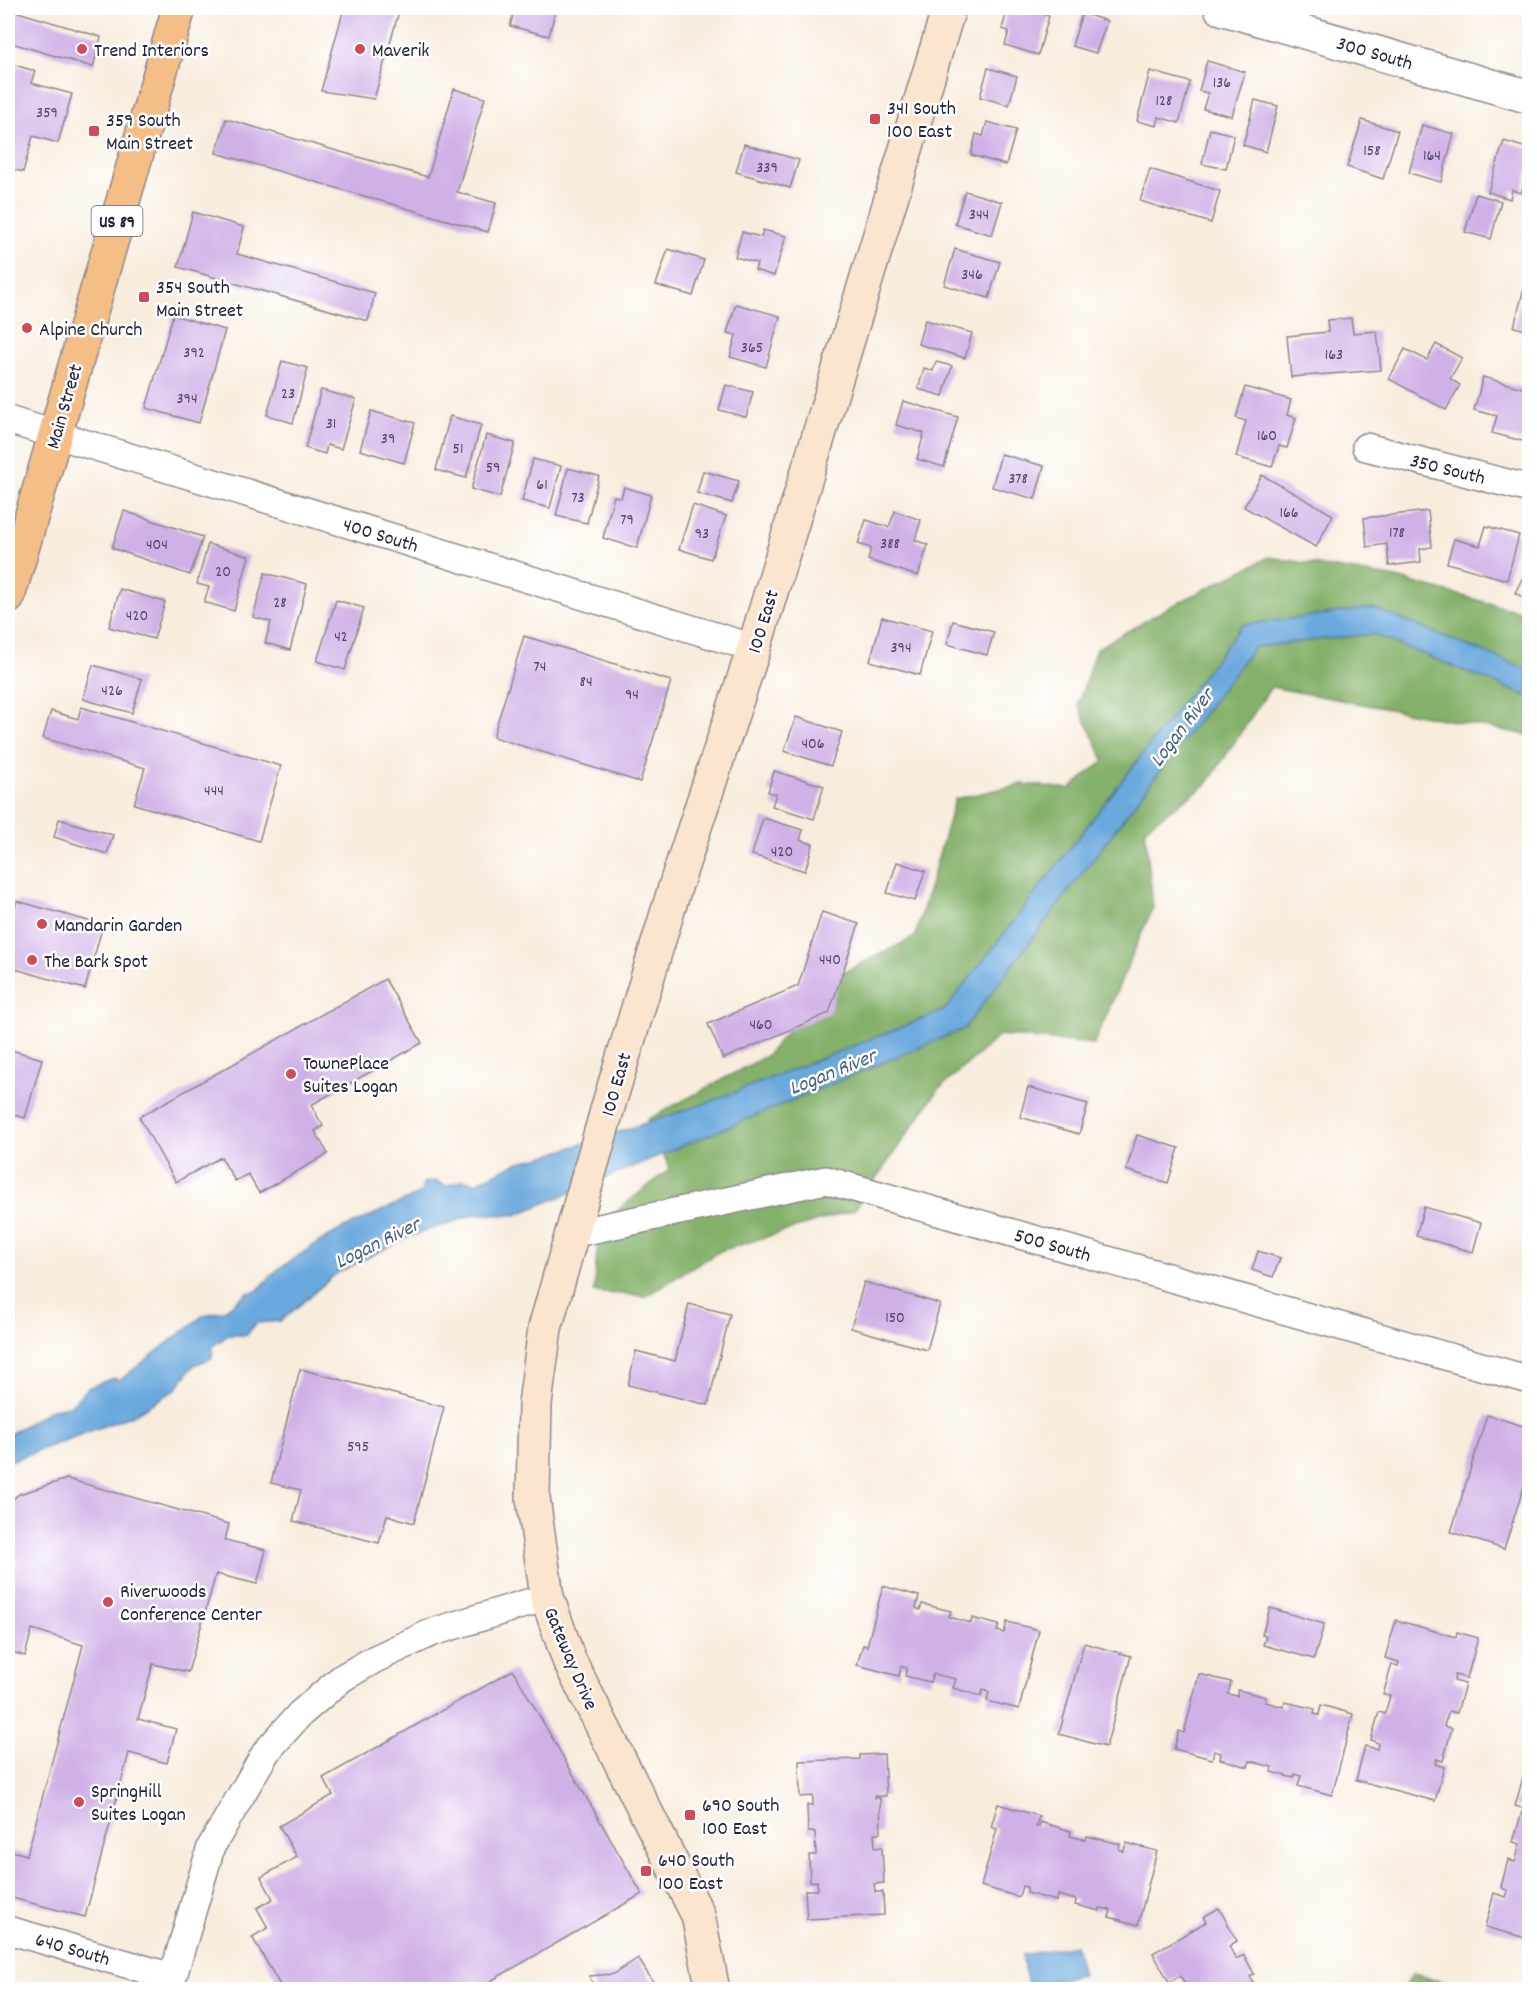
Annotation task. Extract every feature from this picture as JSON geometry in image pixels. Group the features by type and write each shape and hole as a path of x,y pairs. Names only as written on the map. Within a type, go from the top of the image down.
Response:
{"highway":[{"name":"Main Street","path":"8,597 179,8"}],"main road":[{"name":"100 East","path":"572,1234 677,881 754,648 949,8"},
{"name":"Gateway Drive","path":"572,1234 545,1328 535,1404 532,1498 547,1597 569,1660 698,1915 713,1989"}],"street":[{"name":"300 South","path":"1221,8 1530,97"},
{"name":"400 South","path":"8,420 754,648"},
{"name":"350 South","path":"1366,447 1530,489"},
{"name":"500 South","path":"572,1234 826,1180 1530,1380"},
{"path":"171,1983 211,1847 266,1752 300,1714 342,1678 375,1659 433,1632 547,1597"},
{"name":"640 South","path":"8,1930 171,1983"}],"green space":[{"path":"1269,557 1396,578 1529,614 1529,735 1271,687 1207,784 1145,828 1153,907 1094,1044 1000,1035 938,1090 854,1210 720,1251 646,1296 594,1292 599,1225 670,1169 647,1120 766,1056 834,977 915,937 955,799 1023,784 1070,789 1104,760 1078,704 1096,649 1166,609"},
{"path":"1413,1974 1473,1989 1403,1989"}],"water":[{"name":"Logan River","path":"1373,608 1529,670 1529,697 1373,634 1254,647 964,1029 516,1215 476,1214 408,1237 337,1273 281,1321 256,1323 247,1335 228,1335 213,1346 212,1358 194,1365 175,1390 133,1415 8,1462 8,1435 52,1409 70,1406 88,1388 113,1378 120,1380 204,1315 223,1311 247,1293 257,1291 277,1270 340,1230 421,1193 423,1183 436,1181 446,1186 464,1180 476,1183 519,1162 542,1157 704,1104 945,1010 1242,625"},
{"path":"1075,1945 1082,1975 1028,1986 1022,1955"}],"building":[{"name":"Maverik","path":"344,8 400,8 374,99 321,91"},
{"path":"515,8 556,8 549,36 510,26"},
{"path":"1008,8 1019,8 1049,16 1038,55 1005,45 1009,31 1002,29"},
{"path":"8,9 101,37 93,67 8,42"},
{"path":"1082,13 1107,21 1096,53 1072,46"},
{"path":"1207,61 1245,72 1232,116 1203,109 1208,93 1199,91"},
{"path":"8,63 35,71 31,83 72,94 58,143 33,136 23,172 8,168"},
{"path":"988,68 1017,76 1009,105 980,97"},
{"path":"1150,71 1190,82 1179,123 1159,117 1157,126 1137,121"},
{"path":"454,89 485,98 457,192 496,203 488,232 216,153 226,119 428,177"},
{"path":"1255,100 1278,106 1266,152 1243,145"},
{"path":"1362,120 1398,131 1383,179 1347,167"},
{"path":"987,122 1016,130 1006,165 971,155 976,134 983,136"},
{"path":"1422,125 1454,134 1441,182 1409,173"},
{"path":"1210,129 1234,135 1226,169 1202,164"},
{"path":"1504,141 1530,149 1530,167 1521,193 1512,190 1510,199 1488,192"},
{"path":"744,144 799,160 790,188 736,172"},
{"path":"1150,169 1220,191 1211,223 1140,201"},
{"path":"965,191 1002,202 992,235 955,224"},
{"path":"1476,194 1501,201 1491,239 1465,232"},
{"path":"193,212 244,227 237,254 375,293 368,321 178,267"},
{"path":"763,230 786,236 774,276 755,270 757,263 735,257 742,232 761,237"},
{"path":"668,249 704,260 693,296 656,285"},
{"path":"955,249 1000,262 989,298 944,285"},
{"path":"1523,292 1530,294 1530,331 1514,327"},
{"path":"736,304 780,316 766,367 730,357 736,335 727,333"},
{"path":"173,315 225,330 199,423 146,408"},
{"path":"1351,318 1353,333 1377,331 1381,370 1291,377 1287,336 1328,332 1327,320"},
{"path":"925,320 972,333 965,358 918,344"},
{"path":"1436,344 1462,358 1450,379 1460,385 1446,410 1389,379 1405,349 1427,360"},
{"path":"282,361 308,368 293,423 267,415"},
{"path":"936,362 952,366 943,396 918,389 924,368 933,371"},
{"path":"1483,377 1530,390 1530,443 1492,433 1497,416 1474,410"},
{"path":"726,385 753,392 746,417 719,410"},
{"path":"1245,387 1291,400 1287,415 1296,418 1287,448 1279,446 1272,467 1236,457 1246,421 1236,418"},
{"path":"321,390 356,399 341,449 327,445 325,454 305,448"},
{"path":"903,401 958,417 944,467 917,459 924,433 896,425"},
{"path":"371,411 415,423 404,463 360,450"},
{"path":"450,416 481,425 466,478 436,470"},
{"path":"486,435 515,443 500,497 471,489"},
{"path":"1001,454 1044,466 1035,499 992,487"},
{"path":"533,459 561,466 550,508 522,501"},
{"path":"568,468 599,476 587,523 556,516"},
{"path":"703,471 739,481 732,503 697,493"},
{"path":"1262,475 1333,515 1316,547 1244,507"},
{"path":"624,487 651,495 637,548 603,538 614,496 621,498"},
{"path":"693,505 726,516 711,559 679,549"},
{"path":"124,511 203,537 190,575 112,548"},
{"path":"895,511 921,520 915,540 928,545 918,576 868,560 871,548 858,544 866,520 889,527"},
{"path":"1428,511 1432,547 1420,549 1421,562 1389,566 1387,544 1367,547 1364,518"},
{"path":"1486,526 1519,535 1507,580 1447,563 1454,539 1480,546"},
{"path":"208,544 249,556 234,611 204,602 209,587 197,584"},
{"path":"1530,563 1530,601 1515,593"},
{"path":"265,573 307,584 290,650 265,643 271,622 253,617"},
{"path":"120,589 165,602 154,639 109,627"},
{"path":"336,600 364,608 345,670 317,661"},
{"path":"882,617 932,631 920,675 870,661"},
{"path":"953,621 994,632 987,655 947,644"},
{"path":"524,636 671,681 640,782 493,737"},
{"path":"93,665 142,679 132,713 83,699"},
{"path":"81,707 281,766 259,841 134,804 145,768 43,738 51,711 78,719"},
{"path":"796,717 842,732 831,766 784,751"},
{"path":"774,771 824,786 814,819 772,806 776,794 768,792"},
{"path":"763,818 803,830 800,840 813,844 805,871 752,855"},
{"path":"59,819 113,835 107,854 54,837"},
{"path":"897,862 925,871 915,901 887,893"},
{"path":"17,901 103,925 85,989 8,967 8,935"},
{"path":"822,912 859,924 829,1013 723,1059 708,1024 798,986"},
{"name":"TownePlace Suites Logan","path":"385,979 422,1043 311,1105 323,1126 315,1131 328,1154 259,1193 248,1174 235,1181 221,1157 176,1182 139,1117"},
{"path":"8,1049 42,1059 25,1118 8,1113"},
{"path":"1028,1087 1088,1104 1079,1134 1020,1117"},
{"path":"1137,1135 1179,1148 1168,1183 1126,1170"},
{"path":"1424,1207 1481,1223 1473,1252 1416,1236"},
{"path":"1258,1251 1280,1258 1273,1277 1252,1270"},
{"path":"864,1282 940,1304 927,1350 851,1328"},
{"path":"689,1304 730,1314 708,1405 628,1385 636,1351 675,1361"},
{"path":"300,1369 444,1407 414,1523 387,1515 379,1543 293,1521 301,1490 271,1483"},
{"path":"1487,1415 1530,1428 1530,1467 1504,1549 1451,1532"},
{"path":"67,1479 229,1524 225,1540 266,1550 257,1584 216,1574 188,1672 153,1664 138,1719 176,1729 167,1763 129,1753 85,1917 8,1897 8,1850 27,1855 83,1645 32,1629 25,1656 8,1651 8,1503 19,1494"},
{"path":"883,1586 919,1596 916,1608 920,1610 922,1604 951,1611 949,1617 971,1623 972,1618 999,1625 997,1631 1004,1633 1007,1622 1039,1630 1019,1709 987,1701 989,1692 983,1690 981,1696 953,1688 956,1679 933,1674 930,1682 905,1676 907,1668 901,1666 899,1676 857,1665 863,1645 867,1646"},
{"path":"1270,1608 1324,1624 1314,1659 1263,1645 1266,1636 1262,1635"},
{"path":"1396,1620 1456,1637 1457,1632 1478,1638 1467,1678 1455,1675 1454,1681 1465,1684 1457,1713 1449,1711 1444,1726 1452,1728 1443,1761 1437,1759 1435,1764 1444,1767 1435,1801 1356,1780 1365,1746 1377,1749 1378,1743 1371,1740 1379,1712 1385,1714 1390,1696 1383,1695 1392,1664 1398,1666 1399,1662 1385,1658"},
{"path":"1084,1643 1131,1656 1106,1747 1059,1734"},
{"path":"513,1670 642,1894 475,1990 283,1990 252,1937 268,1928 257,1908 273,1899 261,1877 297,1857 279,1826 333,1795 323,1778"},
{"path":"1199,1674 1231,1682 1228,1694 1237,1696 1238,1690 1266,1697 1265,1702 1284,1707 1285,1702 1315,1709 1314,1714 1319,1715 1321,1705 1353,1714 1332,1795 1298,1786 1301,1776 1295,1774 1294,1778 1271,1772 1272,1767 1250,1761 1248,1767 1220,1759 1221,1753 1214,1751 1212,1759 1174,1749 1179,1731 1184,1733"},
{"path":"884,1754 886,1796 874,1796 874,1798 880,1798 881,1833 874,1833 875,1848 882,1847 884,1883 874,1884 875,1892 883,1892 884,1915 807,1919 805,1890 818,1890 817,1881 810,1882 809,1855 816,1855 815,1832 808,1832 807,1805 813,1805 813,1796 800,1797 799,1761 860,1759 860,1755"},
{"path":"1526,1767 1530,1768 1530,1810 1515,1806"},
{"path":"998,1804 1039,1816 1036,1827 1039,1827 1040,1822 1071,1831 1070,1836 1086,1840 1087,1836 1120,1844 1119,1850 1124,1851 1126,1843 1157,1851 1138,1925 1109,1917 1111,1910 1100,1908 1100,1911 1075,1905 1076,1900 1058,1895 1056,1901 1027,1893 1027,1887 1022,1886 1019,1897 981,1886 997,1829 991,1827"},
{"path":"1522,1812 1530,1814 1530,1939 1485,1927 1494,1893 1506,1897 1508,1891 1501,1887 1508,1860 1515,1862 1520,1844 1513,1842"},
{"path":"1219,1908 1237,1941 1229,1946 1236,1959 1244,1955 1254,1974 1250,1976 1257,1990 1180,1990 1178,1987 1185,1983 1180,1976 1169,1982 1153,1953 1206,1922 1203,1917"},
{"path":"638,1958 658,1990 596,1990 589,1976 614,1974"}],"place":[{"name":"Trend Interiors","path":"82,49"},
{"name":"Maverik","path":"360,49"},
{"name":"341 South 100 East","path":"875,119"},
{"name":"359 South Main Street","path":"94,131"},
{"name":"354 South Main Street","path":"144,297"},
{"name":"Alpine Church","path":"27,328"},
{"name":"Mandarin Garden","path":"42,924"},
{"name":"The Bark Spot","path":"32,960"},
{"name":"TownePlace Suites Logan","path":"291,1074"},
{"name":"Riverwoods Conference Center","path":"108,1602"},
{"name":"SpringHill Suites Logan","path":"79,1802"},
{"name":"690 South 100 East","path":"690,1815"},
{"name":"640 South 100 East","path":"646,1871"}]}
